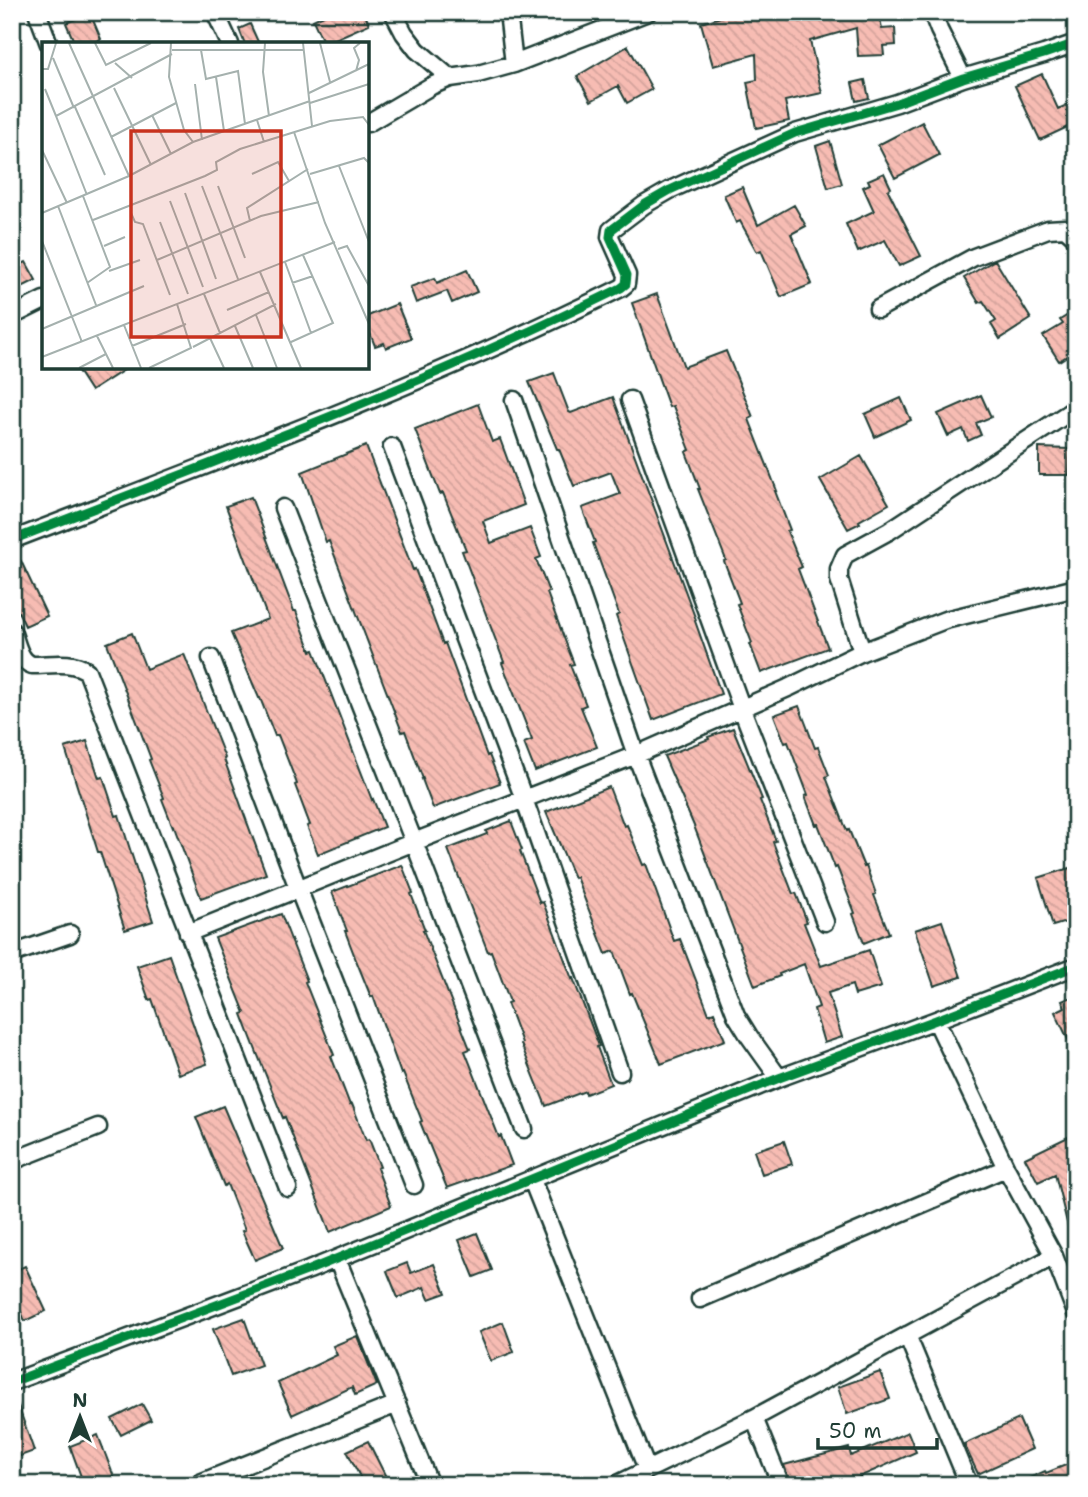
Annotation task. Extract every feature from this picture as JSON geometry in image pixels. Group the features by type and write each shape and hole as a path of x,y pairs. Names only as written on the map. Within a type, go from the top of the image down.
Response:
{"street":[{"path":"37,12 48,42"},
{"path":"215,12 229,42"},
{"path":"393,12 417,50 450,78"},
{"path":"508,12 514,64"},
{"path":"369,122 430,86 450,78 514,64 648,12"},
{"path":"932,12 963,78"},
{"path":"12,540 328,418 541,327 626,285 627,275 610,237 611,230 661,195 795,133 897,103 963,78 1076,43"},
{"path":"878,309 974,257 1048,229 1065,228 1076,239"},
{"path":"12,316 42,301"},
{"path":"514,400 636,755 736,1015 779,1078"},
{"path":"629,400 742,709 825,922"},
{"path":"862,652 839,579 839,569 845,555 888,531 1076,408"},
{"path":"392,447 524,799 620,1072"},
{"path":"282,508 524,1129"},
{"path":"188,933 636,755 742,709 862,652 945,620 1076,588"},
{"path":"12,631 27,664 71,664 87,671 288,1188"},
{"path":"211,657 414,1185"},
{"path":"12,954 70,934"},
{"path":"12,1382 337,1259 779,1078 1076,966"},
{"path":"936,1020 1006,1168 1054,1256 1076,1312"},
{"path":"12,1161 99,1127"},
{"path":"700,1298 1006,1168"},
{"path":"532,1180 648,1469"},
{"path":"616,1485 754,1418 1054,1256"},
{"path":"337,1259 430,1485"},
{"path":"907,1335 969,1485"},
{"path":"195,1485 397,1404"},
{"path":"754,1418 781,1485"}],"building":[{"path":"330,12 364,12 369,24 323,42 313,20"},
{"path":"737,12 878,12 882,29 895,28 896,45 883,46 884,55 858,56 856,28 810,41 822,93 785,101 789,121 756,128 747,82 757,80 756,54 713,66 701,23"},
{"path":"90,13 101,39 94,42 74,42 66,23"},
{"path":"250,24 258,42 244,42 239,29"},
{"path":"628,46 652,89 627,103 618,86 591,101 577,76"},
{"path":"1042,74 1058,109 1076,101 1076,123 1040,140 1015,86"},
{"path":"865,80 869,98 856,101 852,83"},
{"path":"922,122 939,155 895,178 878,145"},
{"path":"830,141 842,184 828,188 816,146"},
{"path":"884,173 891,188 888,190 921,256 899,266 885,240 858,252 846,224 874,211 863,187 870,184 868,180"},
{"path":"742,187 758,225 794,205 806,226 791,234 812,284 781,297 761,250 757,252 740,221 736,223 724,195"},
{"path":"995,260 1031,319 1000,339 991,324 996,321 983,301 979,303 964,278"},
{"path":"26,262 36,280 20,288 12,269"},
{"path":"467,270 477,292 452,303 447,291 416,303 410,287 435,278 437,283"},
{"path":"657,294 684,367 726,351 753,417 749,419 777,491 790,530 787,531 802,567 798,569 828,648 761,673 737,604 740,603 724,561 726,560 686,452 690,450 673,406 669,407 632,303"},
{"path":"397,304 411,338 386,348 384,343 375,346 369,331 369,316"},
{"path":"1076,310 1076,350 1059,361 1043,336 1063,324 1060,320"},
{"path":"77,369 125,369 91,391"},
{"path":"554,373 571,413 613,397 721,694 653,720 582,508 620,494 611,472 574,486 529,382"},
{"path":"981,395 991,417 976,423 981,435 968,441 963,429 948,436 938,414"},
{"path":"901,398 911,420 875,437 865,414"},
{"path":"478,404 492,442 500,439 524,505 483,521 491,543 530,528 541,557 536,559 574,664 570,665 586,705 581,707 597,747 535,771 524,743 532,740 462,551 466,550 443,493 440,494 415,429"},
{"path":"366,446 413,570 415,569 487,756 489,755 500,783 433,808 329,541 326,542 302,472"},
{"path":"1039,448 1070,449 1069,475 1039,475"},
{"path":"861,456 889,504 848,529 820,480"},
{"path":"251,497 294,611 311,651 314,650 384,827 318,854 307,826 310,825 295,785 297,784 278,735 275,736 231,633 268,619 226,506"},
{"path":"21,561 47,616 25,626 12,598 12,565"},
{"path":"132,633 146,669 184,654 266,874 201,898 162,799 164,798 149,760 151,759 107,643"},
{"path":"799,706 829,775 826,777 847,831 849,830 864,867 866,866 889,933 864,943 837,867 835,868 805,796 808,795 788,742 785,743 774,715"},
{"path":"733,728 762,799 760,800 776,841 773,842 793,894 796,893 807,922 804,923 821,966 869,950 881,987 855,995 852,985 828,993 842,1037 824,1043 814,1009 819,1007 804,964 755,986 694,826 664,756"},
{"path":"87,741 99,778 103,777 116,816 119,815 153,921 125,930 65,748"},
{"path":"609,787 624,826 627,825 643,865 646,864 674,941 680,939 709,1014 714,1012 725,1040 661,1064 614,951 606,954 576,877 574,878 546,812"},
{"path":"511,821 540,903 543,902 599,1046 597,1047 611,1084 546,1106 521,1044 507,1003 510,1002 491,951 488,952 448,849 487,834 486,831"},
{"path":"402,865 423,930 470,1049 465,1051 512,1165 447,1188 373,996 371,997 356,960 332,892"},
{"path":"1076,866 1076,919 1053,926 1038,878"},
{"path":"281,914 350,1105 352,1104 366,1140 369,1139 380,1167 377,1168 391,1206 330,1232 253,1043 242,1014 245,1013 215,938"},
{"path":"942,921 961,977 934,986 915,930"},
{"path":"169,955 207,1064 178,1074 152,999 149,1000 137,966"},
{"path":"1076,995 1076,1056 1055,1012 1065,1007 1062,1001"},
{"path":"223,1106 283,1248 255,1260 242,1231 245,1230 227,1184 224,1186 196,1117"},
{"path":"1072,1135 1076,1142 1076,1238 1071,1239 1055,1174 1038,1182 1025,1158"},
{"path":"784,1141 792,1164 762,1174 754,1151"},
{"path":"477,1233 492,1270 474,1277 459,1240"},
{"path":"407,1263 411,1273 434,1264 446,1293 429,1299 424,1287 398,1298 387,1271"},
{"path":"25,1266 46,1311 25,1321 12,1292 12,1272"},
{"path":"244,1318 261,1365 231,1376 213,1329"},
{"path":"503,1322 514,1352 491,1361 479,1332"},
{"path":"357,1336 377,1385 355,1395 352,1387 292,1415 278,1383 337,1355 333,1346"},
{"path":"880,1372 890,1399 847,1414 838,1387"},
{"path":"12,1394 34,1451 12,1459"},
{"path":"142,1404 151,1420 121,1435 112,1419"},
{"path":"1019,1419 1032,1449 978,1474 964,1444"},
{"path":"908,1432 916,1452 859,1477 861,1485 791,1485 784,1465 849,1448 851,1456"},
{"path":"98,1435 117,1485 84,1485 70,1446"},
{"path":"368,1441 390,1485 364,1485 347,1451"},
{"path":"1076,1461 1076,1485 1014,1485 1045,1471 1046,1473"}],"cycle path":[{"path":"12,540 396,390 621,288 626,284 627,275 610,237 611,230 644,205 670,190 795,133 897,103 963,78 1076,43"},
{"path":"12,1382 309,1270 779,1078 1076,966"}]}
